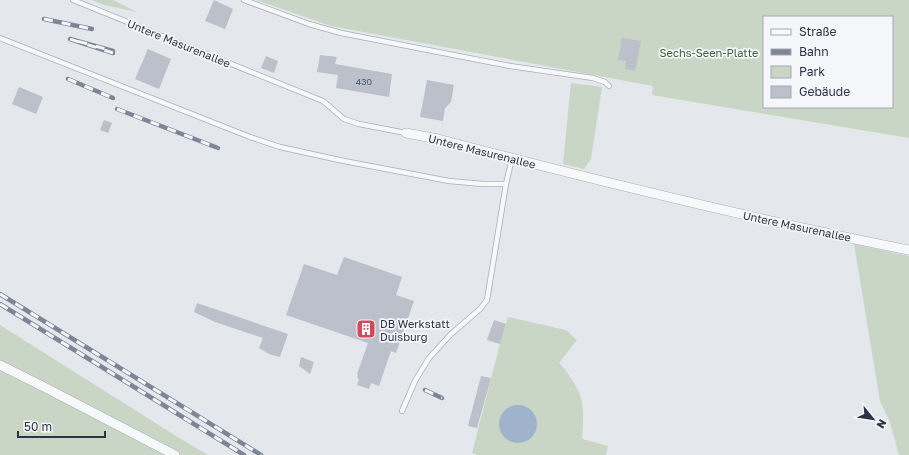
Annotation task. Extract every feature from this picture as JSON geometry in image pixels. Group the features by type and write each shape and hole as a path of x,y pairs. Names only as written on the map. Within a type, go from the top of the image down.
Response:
{"street":[{"name":"Untere Masurenallee","path":"406,133 438,139 639,191 821,233 909,250"},
{"path":"0,365 176,455"}],"lane":[{"name":"Untere Masurenallee","path":"73,0 323,101 344,118 352,122 406,133"},
{"path":"244,0 329,30 510,66 593,78 606,82 609,86"},
{"path":"0,38 280,147 448,181 506,184"},
{"path":"402,411 415,381 429,358 451,334 480,309 486,300 506,184 512,158"}],"green space":[{"path":"92,0 113,0 137,12 104,5"},
{"name":"Sechs-Seen-Platte","path":"256,0 909,0 909,138 652,95 653,86 331,26"},
{"path":"571,83 602,87 591,159 584,169 563,164"},
{"path":"854,244 909,256 909,455 899,455 890,422 880,401"},
{"path":"508,317 566,330 577,340 559,363 572,379 581,398 583,412 582,439 608,446 606,455 477,455 472,453"},
{"path":"0,325 176,436 208,455 0,455"}],"water":[{"path":"518,405 531,411 537,424 531,437 518,443 505,437 499,424 505,411"}],"building":[{"path":"214,0 233,9 225,29 205,21"},
{"path":"622,38 641,41 635,71 625,69 626,61 618,60"},
{"path":"148,49 171,59 159,89 135,79"},
{"path":"320,55 337,57 335,64 392,74 389,97 336,88 338,75 317,72"},
{"path":"266,56 278,61 274,73 261,68"},
{"path":"427,80 454,85 451,102 445,108 443,121 420,117"},
{"path":"19,87 43,97 36,114 12,104"},
{"path":"104,120 112,123 108,133 100,130"},
{"name":"DB Werkstatt Duisburg","path":"344,257 402,277 396,295 414,301 396,353 391,351 379,386 371,383 369,389 357,385 359,379 357,378 357,374 368,343 286,315 304,264 337,275"},
{"path":"197,303 288,334 280,357 269,354 259,348 263,338 215,322 194,312"},
{"path":"494,320 506,324 500,344 487,340"},
{"path":"301,357 314,362 310,374 299,366"},
{"path":"481,376 491,378 477,428 468,426"}],"railway":[{"path":"44,19 92,29"},
{"path":"113,51 70,39 113,53"},
{"path":"68,79 113,98"},
{"path":"117,109 218,148"},
{"path":"0,294 261,455"},
{"path":"0,304 244,455"},
{"path":"425,390 442,398"}],"place":[{"name":"DB Werkstatt Duisburg","path":"366,329"}]}
